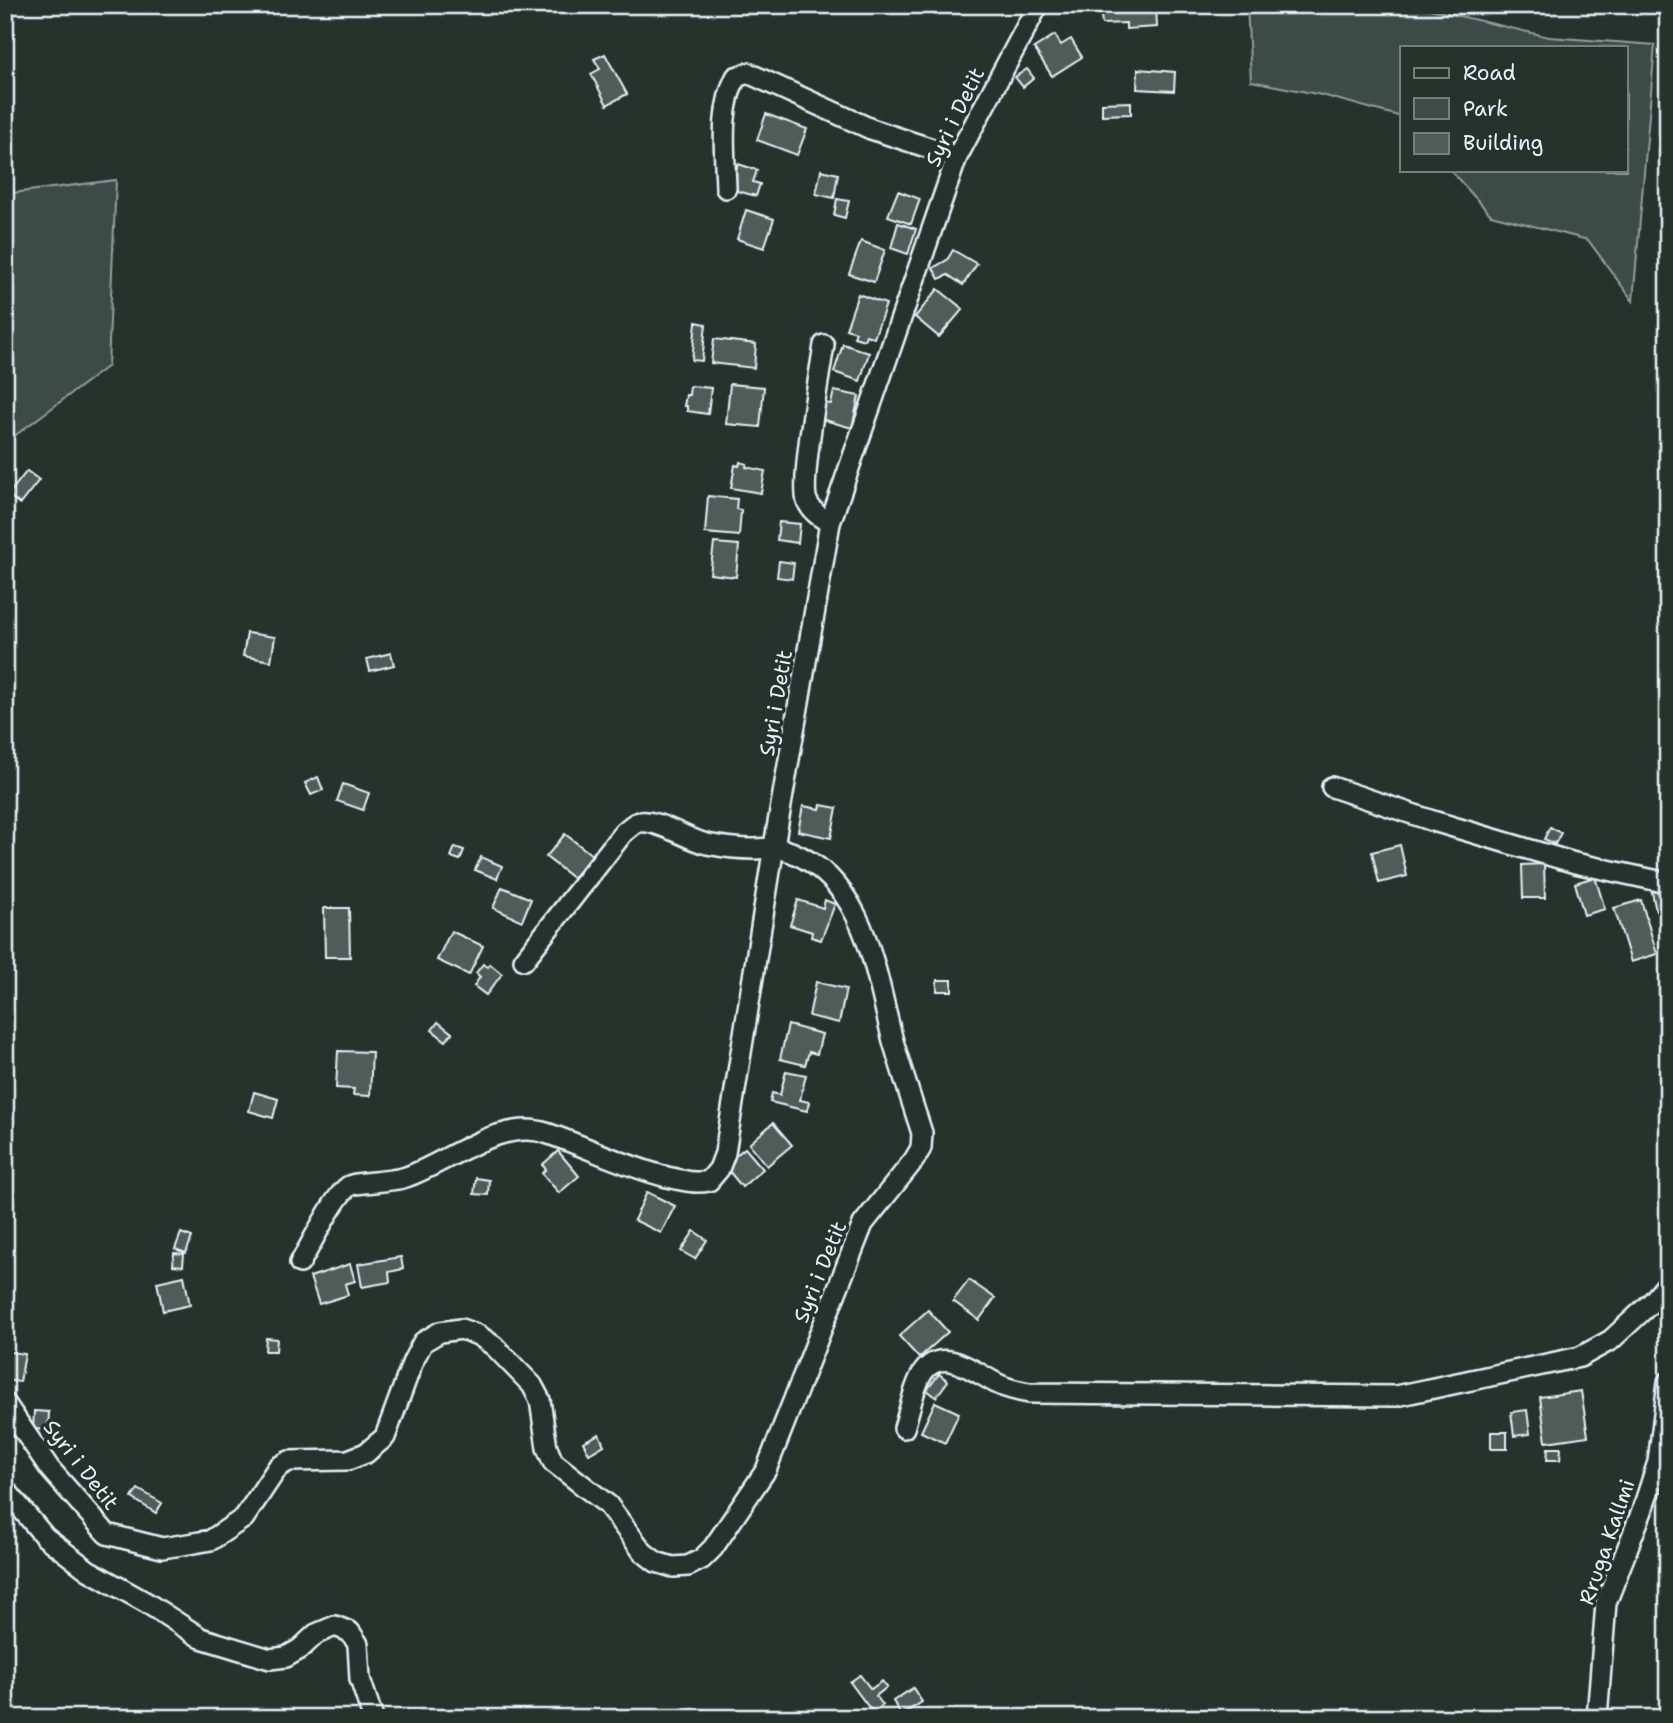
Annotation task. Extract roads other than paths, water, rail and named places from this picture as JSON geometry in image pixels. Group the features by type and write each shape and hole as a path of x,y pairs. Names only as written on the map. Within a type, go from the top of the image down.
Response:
{"street":[{"name":"Syri i Detit","path":"5,1403 50,1469 107,1534 162,1548 188,1544 211,1540 244,1518 278,1467 289,1461 348,1460 366,1453 385,1437 413,1361 423,1342 440,1332 461,1329 478,1335 494,1346 532,1385 540,1400 547,1448 553,1462 608,1505 643,1552 656,1562 673,1567 688,1566 702,1559 721,1537 766,1470 863,1223 914,1160 921,1147 922,1133 894,1044 867,936 859,918 830,878 812,863 774,846 830,523 957,157 1038,5"},
{"path":"726,188 725,118 736,77 748,73 871,128 957,157"},
{"path":"824,345 806,476 806,498 814,513 830,523"},
{"path":"1332,787 1433,821 1575,863 1668,883"},
{"path":"300,1263 341,1193 351,1184 383,1183 407,1177 483,1141 507,1133 543,1132 634,1169 690,1182 709,1181 719,1169 725,1153 774,846 757,849 721,847 701,843 647,821 636,823 623,833 524,960"},
{"path":"904,1428 922,1372 932,1364 947,1360 960,1363 1011,1390 1029,1393 1396,1396 1580,1357 1611,1340 1653,1301 1668,1283"},
{"name":"Rruga Kallmi","path":"1597,1718 1606,1603 1658,1462 1668,1382"},
{"path":"5,1489 45,1537 88,1570 147,1603 201,1638 270,1659 286,1657 300,1649 316,1634 335,1626 350,1632 358,1644 360,1679 373,1718"}]}
